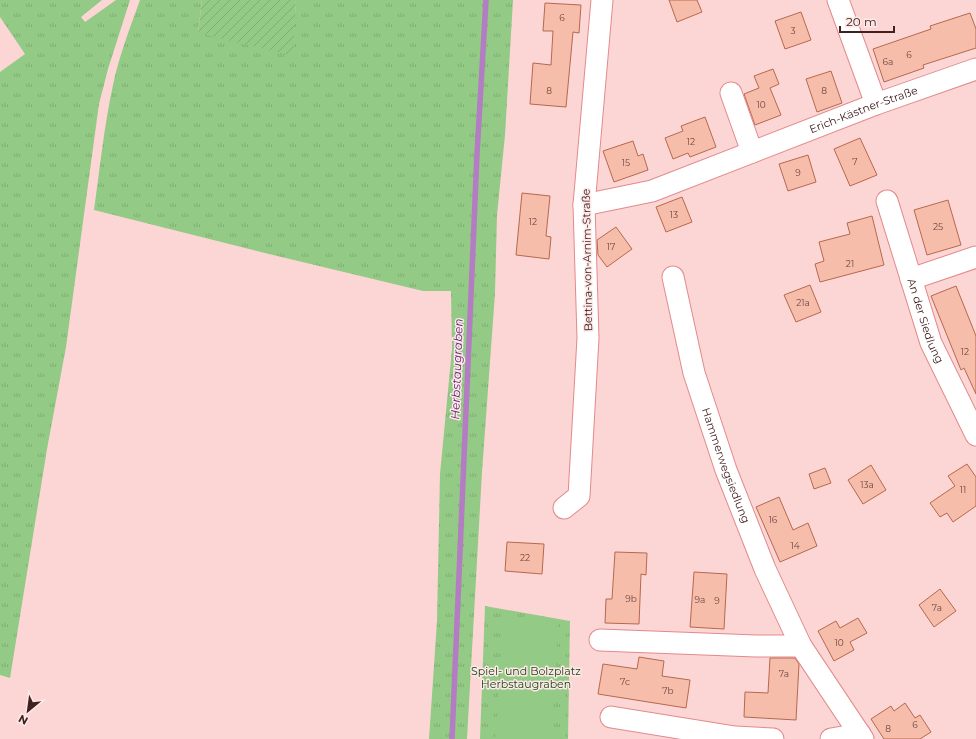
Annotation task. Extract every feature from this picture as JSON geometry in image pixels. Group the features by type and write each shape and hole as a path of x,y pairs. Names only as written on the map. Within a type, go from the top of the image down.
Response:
{"street":[{"path":"838,0 876,104"},
{"name":"Bettina-von-Arnim-Straße","path":"564,508 579,496 588,338 584,205 605,1"},
{"name":"Erich-Kästner-Straße","path":"584,205 652,191 876,104 976,69"},
{"path":"731,93 752,152"},
{"name":"An der Siedlung","path":"888,201 931,343 976,435"},
{"path":"911,279 976,257"},
{"name":"Hammerwegsiedlung","path":"673,277 694,373 726,470 765,568 801,646 862,737"},
{"path":"600,640 756,646 801,646"},
{"path":"611,717 735,737 773,739"},
{"name":"Hammerwegsiedlung","path":"831,739 862,737"}],"green space":[{"path":"0,0 102,0 81,17 85,22 116,0 130,0 108,69 99,104 66,347 47,449 10,678 0,675 0,72 25,54 0,17"},
{"path":"140,0 202,0 198,33 295,15 296,0 513,0 505,135 497,215 495,293 482,472 467,739 429,739 437,621 440,474 452,349 451,291 423,291 94,210 115,74"},
{"path":"202,0 296,0 293,56 198,33"},
{"name":"Spiel- und Bolzplatz Herbstaugraben","path":"485,606 570,621 568,739 480,739"},
{"path":"506,618 558,623 551,739 495,739"}],"building":[{"path":"669,0 697,0 702,12 677,22"},
{"path":"545,3 581,5 579,33 573,32 566,107 530,104 533,63 551,65 553,31 543,31"},
{"path":"801,12 811,40 785,49 775,21"},
{"path":"970,13 976,29 976,48 923,65 924,68 884,82 873,49 931,29 930,26"},
{"path":"773,69 779,84 770,88 781,115 755,125 744,94 759,88 754,76"},
{"path":"831,71 842,103 817,112 806,79"},
{"path":"705,117 716,147 690,157 688,153 673,159 665,138 683,131 681,126"},
{"path":"860,138 877,175 850,186 834,149"},
{"path":"633,141 638,156 643,154 648,170 614,182 603,151"},
{"path":"808,155 816,182 788,191 779,164"},
{"path":"522,193 550,196 546,236 551,237 549,259 516,255"},
{"path":"682,197 692,222 666,232 656,207"},
{"path":"948,200 961,245 927,255 914,210"},
{"path":"872,216 884,265 820,282 815,264 824,261 819,242 850,234 847,223"},
{"path":"616,227 632,249 607,267 598,255 597,240"},
{"path":"810,285 821,312 796,322 784,295"},
{"path":"956,286 976,336 976,394 964,368 961,370 931,296"},
{"path":"967,464 976,477 976,506 953,522 947,513 940,517 930,503 955,486 948,476"},
{"path":"871,465 886,490 863,504 848,480"},
{"path":"825,468 831,483 814,489 809,474"},
{"path":"779,497 793,530 808,523 817,546 780,562 756,507"},
{"path":"507,542 544,544 542,574 505,571"},
{"path":"615,552 647,553 646,575 641,574 639,624 605,623 606,599 612,599"},
{"path":"694,572 727,574 724,629 690,627"},
{"path":"940,589 956,611 934,627 919,605"},
{"path":"858,618 867,633 850,642 854,650 834,661 818,631 836,621 840,628"},
{"path":"639,657 664,661 662,676 690,680 686,708 598,694 603,664 637,669"},
{"path":"770,658 795,658 799,664 796,720 744,717 745,692 768,693"},
{"path":"905,703 915,718 920,715 931,732 920,739 884,739 871,719 891,706 894,711"}],"waterway":[{"name":"Herbstaugraben","path":"452,739 477,154 486,0"}]}
